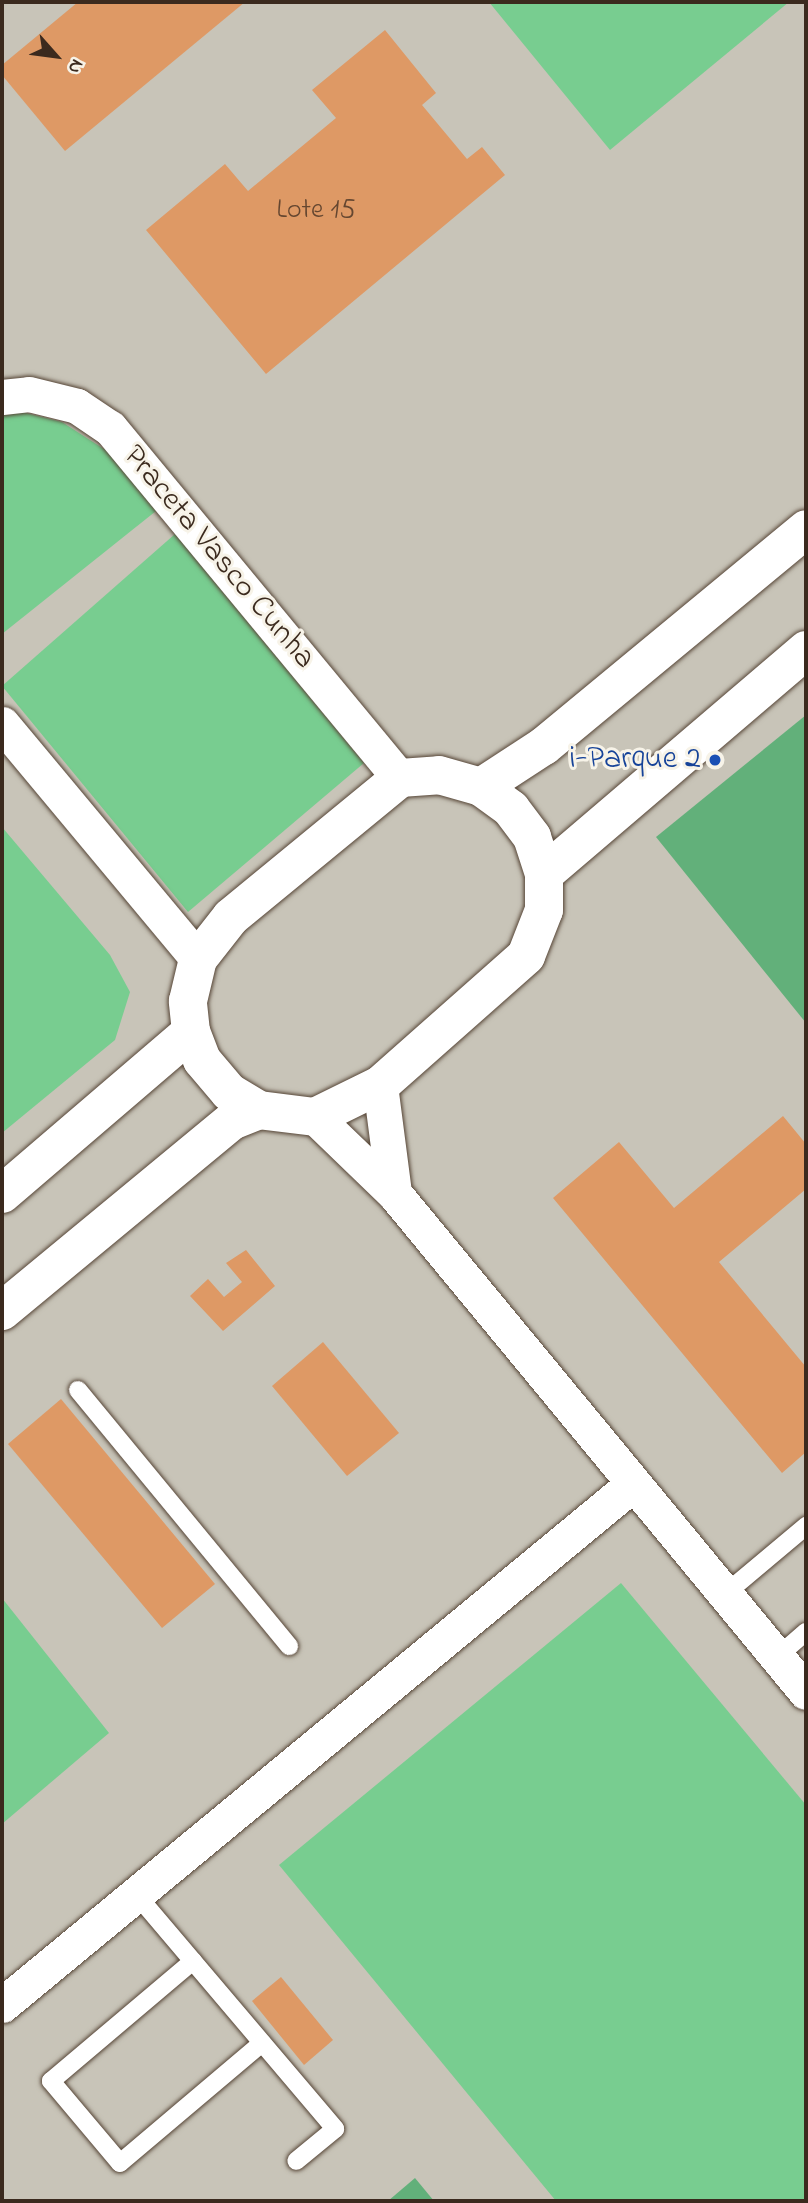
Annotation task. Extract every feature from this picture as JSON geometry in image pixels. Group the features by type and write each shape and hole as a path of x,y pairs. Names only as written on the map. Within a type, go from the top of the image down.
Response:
{"street":[{"name":"Praceta Vasco Cunha","path":"2,397 29,394 77,406 110,428 400,778"},
{"path":"481,787 544,746 806,529"},
{"path":"544,874 806,650"},
{"path":"2,724 198,959"},
{"path":"439,775 481,787 511,809 532,837 544,874 544,909 526,956 380,1085 315,1117 259,1110 229,1092 202,1060 191,1032 188,1001 198,959 231,917 400,778 439,775"},
{"path":"2,1194 191,1032"},
{"path":"380,1085 394,1193"},
{"path":"2,1311 232,1121 259,1110"},
{"path":"315,1117 394,1193 806,1692"},
{"path":"2,2005 633,1484"}],"lane":[{"path":"78,1390 289,1646"},
{"path":"725,1594 806,1526"},
{"path":"777,1657 806,1632"},
{"path":"136,1894 335,2129 296,2161"},
{"path":"193,1961 51,2081 77,2112 120,2163 262,2043"}],"shaded area":[{"path":"2,2 806,2 806,2201 2,2201"}],"green space":[{"path":"489,2 789,2 610,150"},
{"path":"22,412 62,422 107,451 156,511 2,634 2,416"},
{"path":"175,534 364,763 188,912 2,686"},
{"path":"806,715 806,1023 656,837"},
{"path":"2,827 110,955 130,992 115,1040 2,1133"},
{"path":"621,1583 806,1805 806,2201 556,2201 279,1865"},
{"path":"2,1598 109,1733 2,1824"},
{"path":"415,2178 434,2201 388,2201"}],"building":[{"path":"78,2 245,2 65,151 2,75 2,65"},
{"path":"385,30 436,93 422,105 467,159 482,147 505,175 266,374 146,230 225,164 248,191 336,118 312,90"},
{"path":"783,1116 806,1144 806,1189 719,1262 806,1367 806,1452 782,1473 553,1198 619,1142 674,1208"},
{"path":"246,1250 275,1286 223,1331 190,1296 208,1279 224,1297 242,1282 226,1263"},
{"path":"323,1342 399,1433 347,1476 272,1386"},
{"path":"61,1399 215,1584 162,1628 8,1444"},
{"path":"281,1977 333,2040 304,2065 252,2001"}],"place":[{"name":"i-Parque 2","path":"715,760"}]}
